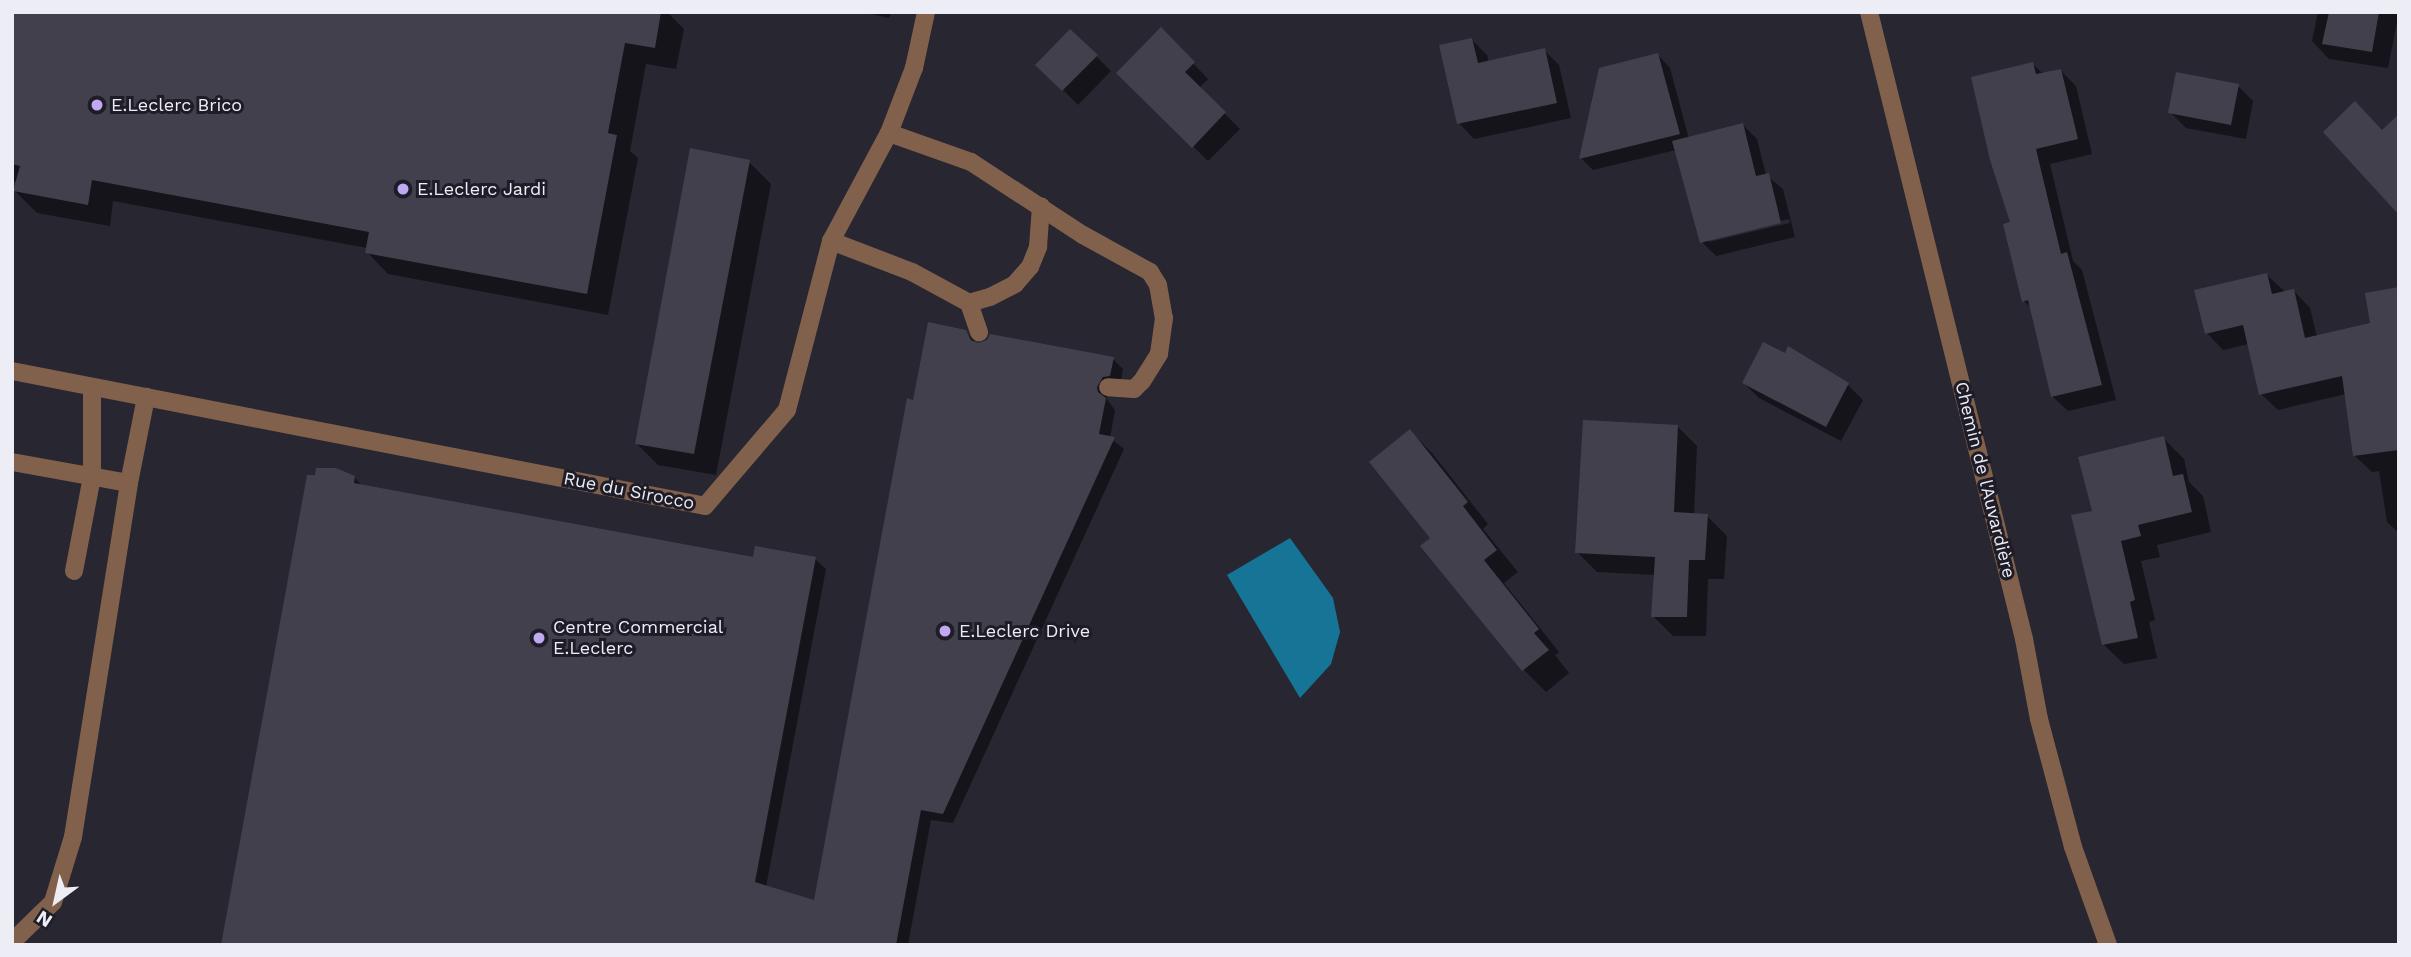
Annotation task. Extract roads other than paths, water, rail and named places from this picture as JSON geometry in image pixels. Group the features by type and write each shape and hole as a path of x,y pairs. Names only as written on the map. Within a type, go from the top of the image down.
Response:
{"street":[{"name":"Rue du Sirocco","path":"12,371 705,506 787,410 831,241 890,133 914,68 926,12"},
{"name":"Chemin de l'Auvardière","path":"1869,12 2024,639 2039,719 2073,847 2108,945"},
{"path":"890,133 971,162 1083,235 1150,272 1158,285 1164,318 1158,354 1143,381 1134,388 1108,387"},
{"path":"969,303 990,297 1015,284 1030,267 1038,247 1041,206"},
{"path":"831,241 912,272 969,303 979,332"},
{"path":"74,570 92,477 92,387"},
{"path":"12,942 53,902 66,863 92,727 129,483 146,397"},
{"path":"12,463 129,483"}],"water":[{"path":"1290,538 1333,598 1340,632 1331,664 1300,698 1227,575"}],"place":[{"name":"E.Leclerc Brico","path":"97,105"},
{"name":"E.Leclerc Jardi","path":"403,189"},
{"name":"E.Leclerc Drive","path":"945,631"},
{"name":"Centre Commercial E.Leclerc","path":"539,638"}]}
